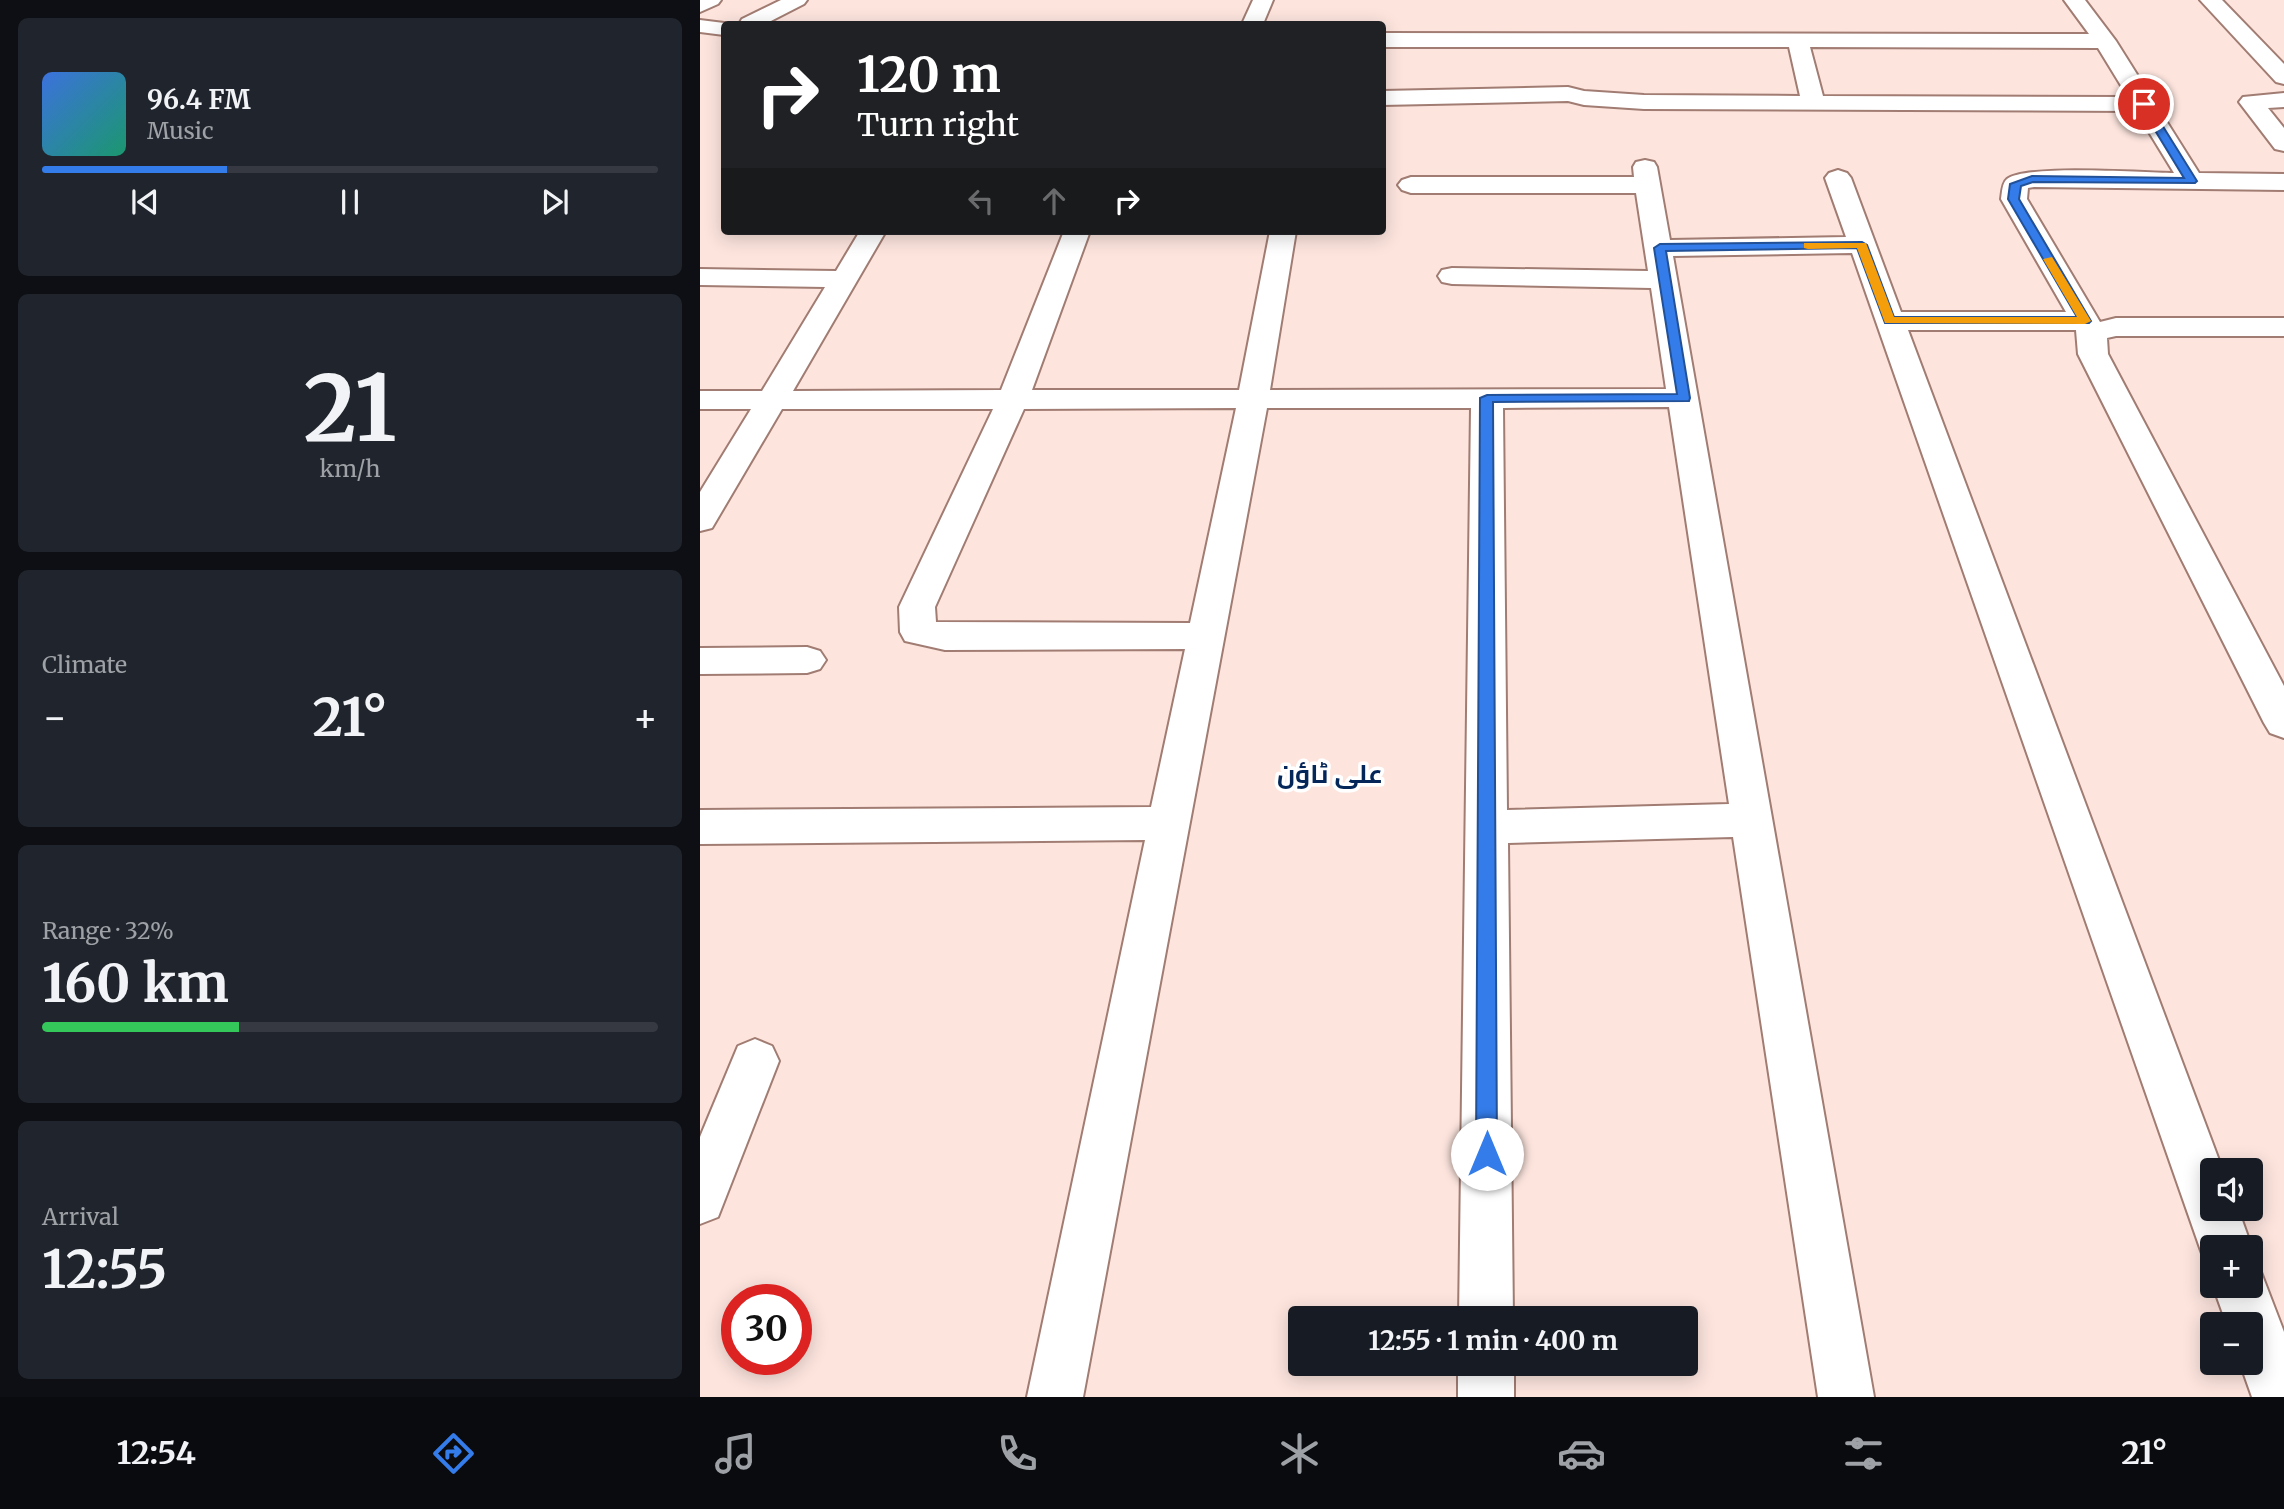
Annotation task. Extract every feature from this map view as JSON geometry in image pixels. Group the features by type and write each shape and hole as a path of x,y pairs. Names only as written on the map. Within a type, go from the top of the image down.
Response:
{"street":[{"path":"700,6 711,0"},
{"path":"756,21 797,0"},
{"path":"1254,21 1263,0"},
{"path":"2074,0 2105,41 2191,181"},
{"path":"2210,0 2284,77"},
{"path":"700,26 721,29"},
{"path":"1386,40 2105,41"},
{"path":"1556,40 1562,78 1584,98 1644,102 2144,104"},
{"path":"1798,41 1813,103"},
{"path":"1386,98 1562,78"},
{"path":"2284,100 2252,102 2284,144"},
{"path":"1411,186 1647,176 1846,1397"},
{"path":"1838,178 2221,1235"},
{"path":"2284,182 2032,179 2016,184 2014,199 2088,327 2092,354 2284,723"},
{"path":"700,520 871,235"},
{"path":"1075,235 1013,399 916,607 919,632 945,637 1206,636"},
{"path":"1055,1397 1253,399 1282,235"},
{"path":"1452,276 1662,264 1862,245"},
{"path":"700,277 845,279"},
{"path":"1889,321 2279,334"},
{"path":"1486,1306 1487,398"},
{"path":"700,400 1684,398"},
{"path":"700,662 807,660"},
{"path":"1487,827 1752,820"},
{"path":"700,827 1168,823"},
{"path":"700,1199 755,1061"},
{"path":"2244,1298 2280,1397"},
{"path":"1486,1376 1486,1397"}],"slow traffic":[{"path":"1808,246 1862,245 1889,321 2085,321 2049,259"}],"district":[{"name":"علی ٹاؤن","path":"1330,774"}],"route":[{"path":"1487,1154 1487,398 1684,398 1660,248 1862,245 1889,321 2085,321 2014,199 2016,184 2032,179 2191,181 2144,104"}]}
